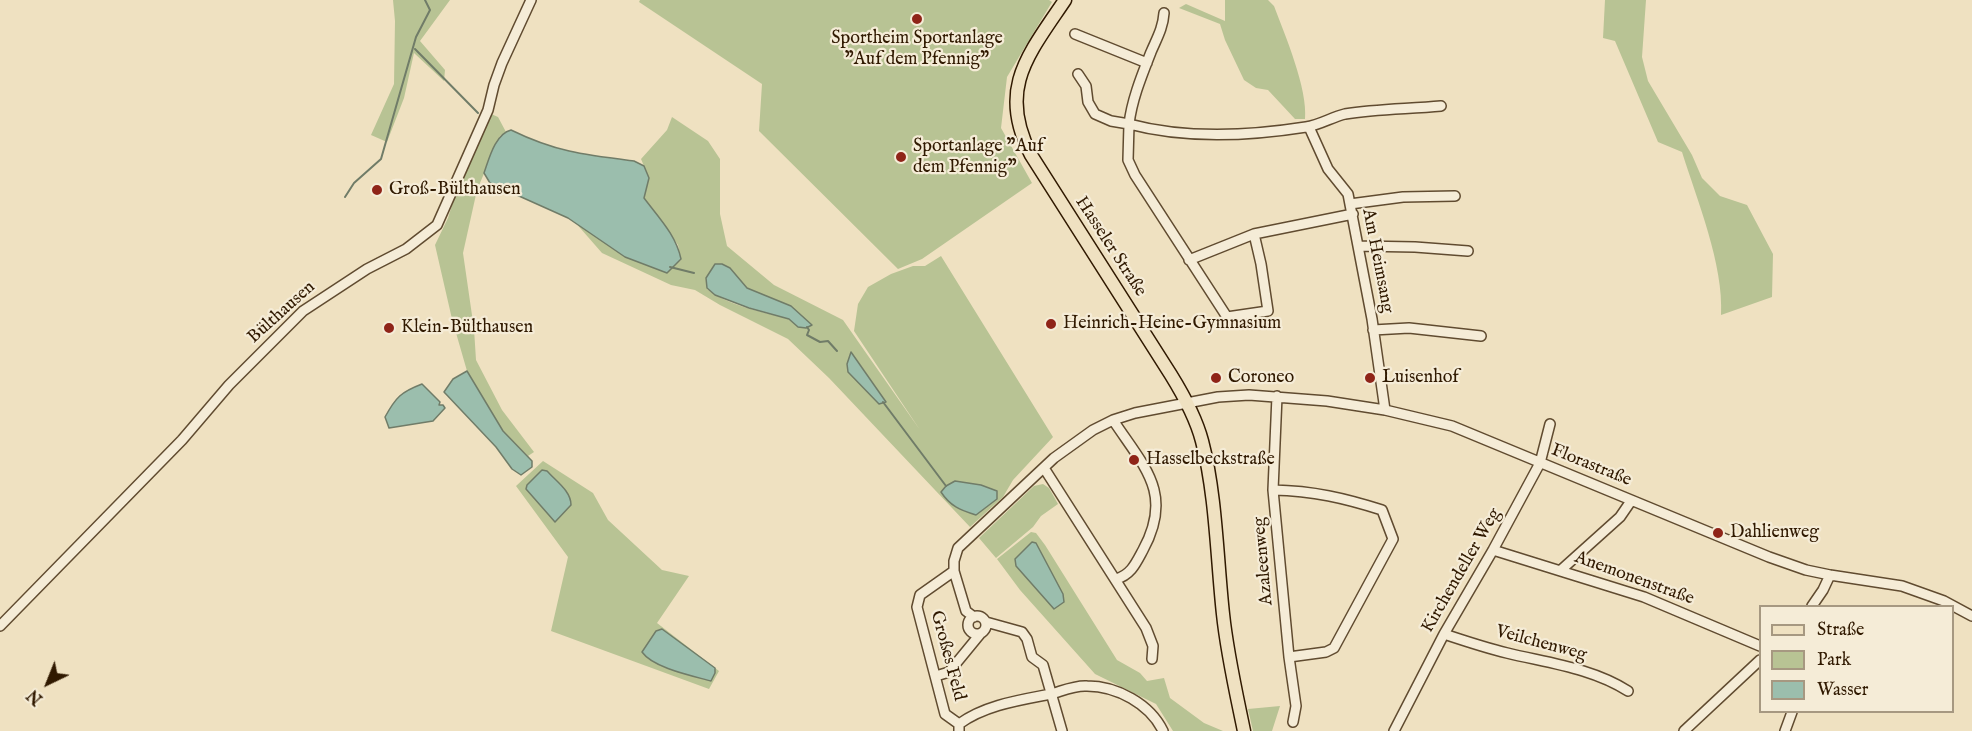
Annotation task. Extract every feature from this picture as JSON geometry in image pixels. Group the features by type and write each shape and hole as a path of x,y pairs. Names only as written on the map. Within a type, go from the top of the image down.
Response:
{"main road":[{"name":"Hasseler Straße","path":"1065,0 1030,53 1023,69 1016,102 1017,123 1031,155 1187,403 1202,442 1209,484 1223,617 1244,731"}],"street":[{"name":"Bülthausen","path":"0,626 182,440 229,385 303,311 367,269 406,249 437,225 488,110 502,63 531,0"},
{"path":"1164,13 1161,34 1146,63 1131,106 1128,160 1135,175 1227,317 1268,310 1262,264 1254,234"},
{"path":"1075,34 1146,63"},
{"path":"1078,74 1086,87 1088,102 1095,114 1110,122 1129,123 1184,133 1229,134 1309,127 1341,115 1441,106"},
{"name":"Am Heimsang","path":"1309,127 1329,169 1348,194 1359,246 1385,410"},
{"path":"1189,260 1254,234 1351,209 1403,197 1455,196"},
{"path":"1359,246 1468,251"},
{"path":"1373,330 1409,328 1481,336"},
{"name":"Florastraße","path":"1187,403 1228,396 1277,396 1385,410 1452,426 1769,557 1806,570 1902,586 1951,605"},
{"name":"Azaleenweg","path":"1277,396 1273,490 1296,706 1293,722"},
{"path":"1062,731 1043,665 1032,657 1027,639 1022,632 986,622 981,617 974,617 966,611 954,571 958,548 1076,441 1113,420 1135,413 1187,403"},
{"path":"1113,420 1149,475 1157,500 1156,522 1144,549 1129,573 1125,577 1116,579"},
{"name":"Kirchendeller Weg","path":"1394,731 1444,634 1540,463 1550,424"},
{"path":"1044,468 1146,628 1153,646 1152,659"},
{"path":"1273,490 1298,490 1341,497 1382,510 1393,539 1334,648 1326,652 1289,657"},
{"path":"1561,570 1620,517 1631,501"},
{"name":"Anemonenstraße","path":"1493,550 1644,597 1759,644"},
{"name":"Großes Feld","path":"954,571 920,595 917,607 945,714 959,727"},
{"path":"1813,605 1830,575"},
{"name":"Florastraße","path":"1954,606 1972,616"},
{"path":"974,617 969,622 969,629 974,633 981,633"},
{"path":"936,676 949,672 986,629 986,622"},
{"name":"Veilchenweg","path":"1444,634 1504,652 1584,671 1628,691"},
{"path":"1684,731 1759,662"},
{"path":"959,727 971,715 1023,698 1085,685 1105,688 1146,707 1158,719 1163,731"},
{"path":"1785,731 1791,713"}],"green space":[{"path":"393,0 450,0 420,41 445,70 444,81 414,53 404,98 387,142 371,135 394,84"},
{"name":"Sportanlage \"Auf dem Pfennig\"","path":"640,0 1049,0 1052,2 1007,77 1001,128 1032,183 922,259 898,269 759,131 762,84 639,2"},
{"path":"1225,0 1268,0 1274,6 1299,78 1305,119 1295,119 1268,90 1256,88 1244,80 1220,24 1179,8 1186,4 1225,21"},
{"path":"1605,0 1646,0 1642,57 1648,81 1692,155 1702,178 1720,196 1747,205 1773,254 1772,297 1721,315 1721,296 1714,254 1682,152 1658,142 1615,41 1603,38"},
{"path":"482,110 498,117 506,132 500,136 477,190 463,253 476,360 502,410 534,452 528,456 503,431 467,371 435,245 448,218"},
{"path":"672,117 708,141 720,159 720,214 727,246 774,285 843,320 920,430 854,331 858,304 868,287 891,274 913,266 925,266 941,256 1053,437 1013,480 1003,497 970,527 829,378 788,339 695,290 671,285 602,253 574,221 625,257 666,272 681,260 678,245 644,198 649,178 641,159 667,130","holes":["715,264 730,268 747,288 764,296 806,328 786,318 735,304 707,289 706,278","851,353 862,367 886,402 879,403 848,372"]},
{"path":"543,461 593,493 608,520 662,570 689,576 657,623 719,671 709,689 551,631 568,557 516,486"},
{"path":"1043,484 1049,488 1058,504 1041,516 1033,527 996,558 979,538 1034,486"},
{"path":"1031,532 1036,533 1045,545 1117,660 1140,673 1147,681 1164,678 1170,698 1204,723 1223,731 1173,731 1156,704 1095,674 1020,590 997,559"},
{"path":"1280,706 1272,731 1253,731 1248,709"}],"water":[{"path":"511,130 557,148 634,161 644,166 649,178 644,198 671,234 681,259 667,273 625,257 568,218 490,183 484,173 491,154 501,136"},
{"path":"715,264 722,264 730,268 747,288 791,306 812,325 806,328 798,327 789,319 749,308 715,295 707,288 706,278"},
{"path":"851,352 886,402 879,404 848,372 847,364"},
{"path":"467,371 503,431 532,461 532,467 521,475 512,469 496,447 444,392 453,379"},
{"path":"422,384 440,402 439,405 445,408 433,421 389,428 385,417 392,405 404,393"},
{"path":"542,470 547,471 569,495 571,505 555,522 526,489 527,485"},
{"path":"955,481 981,485 997,491 997,499 976,515 965,511 952,504 941,492"},
{"path":"1032,542 1036,543 1063,594 1064,602 1054,609 1016,566 1015,559"},
{"path":"662,629 715,668 711,681 664,667 647,658 642,652 656,631"}],"waterway":[{"path":"345,197 354,183 381,159 416,37 430,10 425,0"},
{"path":"415,49 478,113"},
{"path":"670,267 694,273"},
{"path":"807,327 809,330 807,335 820,342 828,341 837,351"},
{"path":"883,402 946,486"}],"place":[{"name":"Sportheim Sportanlage \"Auf dem Pfennig\"","path":"917,19"},
{"name":"Sportanlage \"Auf dem Pfennig\"","path":"901,157"},
{"name":"Groß-Bülthausen","path":"377,190"},
{"name":"Heinrich-Heine-Gymnasium","path":"1051,324"},
{"name":"Klein-Bülthausen","path":"389,328"},
{"name":"Coroneo","path":"1216,378"},
{"name":"Luisenhof","path":"1370,378"},
{"name":"Hasselbeckstraße","path":"1134,460"},
{"name":"Dahlienweg","path":"1718,533"}]}
